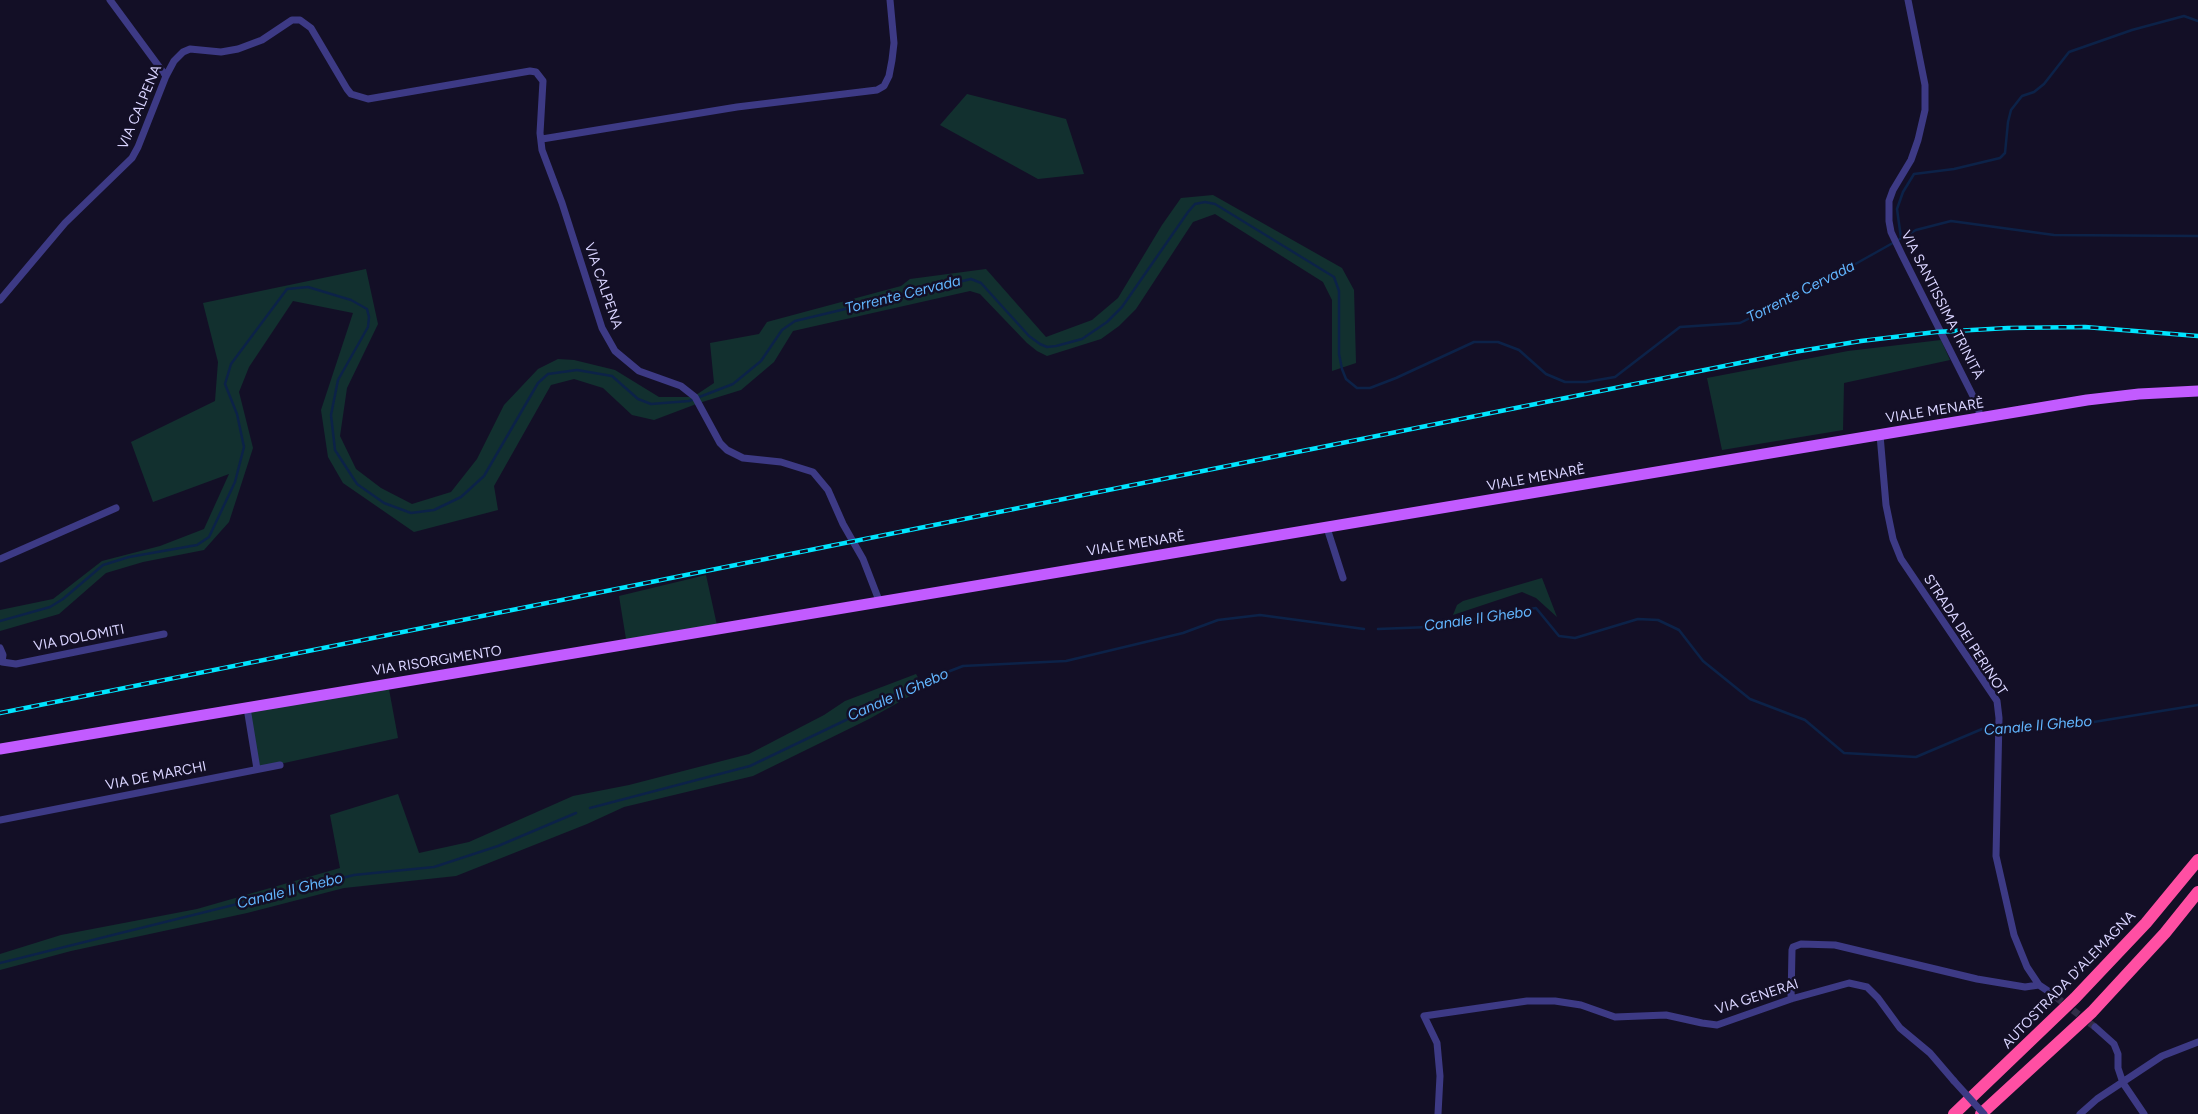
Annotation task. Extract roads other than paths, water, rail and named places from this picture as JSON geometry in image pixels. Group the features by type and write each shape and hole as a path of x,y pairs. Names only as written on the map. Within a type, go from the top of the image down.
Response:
{"highway":[{"name":"AUTOSTRADA D'ALEMAGNA","path":"1954,1114 2075,998 2146,923 2198,860"},
{"path":"1983,1114 2092,1012 2165,932 2198,892"}],"main road":[{"name":"VIALE MENARÈ","path":"880,603 1980,418 2122,396 2198,391"},
{"name":"VIA RISORGIMENTO","path":"0,749 880,603"}],"street":[{"path":"110,0 166,76"},
{"path":"542,139 737,107 877,90 884,86 889,76 892,60 894,43 890,0"},
{"name":"VIA SANTISSIMA TRINITÀ","path":"1908,0 1925,85 1925,110 1911,160 1893,190 1889,201 1889,221 1897,243 1978,406 1980,418"},
{"name":"VIA CALPENA","path":"0,300 65,223 132,158 166,76 174,61 183,52 190,49 221,52 238,49 262,40 292,20 300,20 311,28 351,94 368,99 530,71 536,72 542,81 540,132 542,150 562,204 602,328 615,351 639,370 681,386 697,400 720,443 727,450 743,458 781,462 813,472 828,490 843,524 863,559 880,603"},
{"name":"STRADA DEI PERINOT","path":"1880,435 1886,505 1893,539 1901,560 1997,701 1999,736 1996,856 2014,936 2027,967 2039,985 2048,991"},
{"path":"0,559 116,508"},
{"path":"1327,528 1344,578"},
{"name":"VIA DOLOMITI","path":"1,663 16,664 164,634"},
{"path":"0,648 3,655 1,663"},
{"path":"247,708 256,768"},
{"name":"VIA DE MARCHI","path":"0,820 256,768 280,765"},
{"path":"1791,999 1792,950 1793,946 1801,944 1835,945 1977,979 2025,986 2039,985"},
{"name":"VIA GENERAI","path":"1438,1114 1440,1076 1437,1043 1424,1016 1527,1001 1555,1001 1581,1004 1615,1017 1666,1015 1717,1025 1791,999 1849,983 1867,987 1878,998 1900,1028 1930,1053 1983,1114"},
{"path":"2095,1027 2114,1044 2118,1054 2118,1068 2124,1083 2144,1114"},
{"path":"2080,1114 2097,1099 2124,1083 2162,1056 2198,1042"}],"waterway":[{"path":"1901,238 1897,209 1903,192 1914,174 1954,169 2000,158 2005,153 2011,110 2022,96 2034,92 2044,84 2069,52 2132,30 2184,16 2198,21"},
{"name":"Torrente Cervada","path":"0,621 50,607 63,599 103,565 129,557 197,545 209,537 235,482 244,447 237,414 225,384 231,364 287,289 308,287 351,300 367,309 369,317 368,327 338,380 331,415 335,450 357,484 384,503 411,513 434,510 461,497 484,476 538,383 548,374 577,370 612,376 638,399 651,404 689,401 733,384 761,361 782,330 795,321 971,279 981,283 1029,336 1040,344 1047,347 1056,346 1082,339 1107,322 1122,307 1188,212 1195,204 1205,202 1215,204 1334,277 1339,291 1339,354 1342,369 1346,379 1357,388 1370,388 1396,378 1474,342 1498,342 1519,350 1546,374 1565,382 1586,382 1615,377 1680,327 1740,323 1825,281 1916,230 1951,221 2054,235 2198,236"},
{"name":"Canale Il Ghebo","path":"1378,629 1429,627 1536,608 1559,636 1575,638 1638,619 1658,620 1679,630 1703,661 1750,699 1805,720 1844,753 1916,757 1982,729 2063,727 2198,705"},
{"name":"Canale Il Ghebo","path":"590,808 750,766 846,720 906,688 963,666 1066,661 1183,633 1218,620 1260,615 1364,629"},
{"name":"Canale Il Ghebo","path":"0,963 354,875 434,867 498,846 576,813"}],"tunnel":[{"path":"2048,991 2095,1027"}],"railway":[{"path":"0,713 1794,352 1861,341 1936,332 2008,328 2085,327 2198,336"}]}
